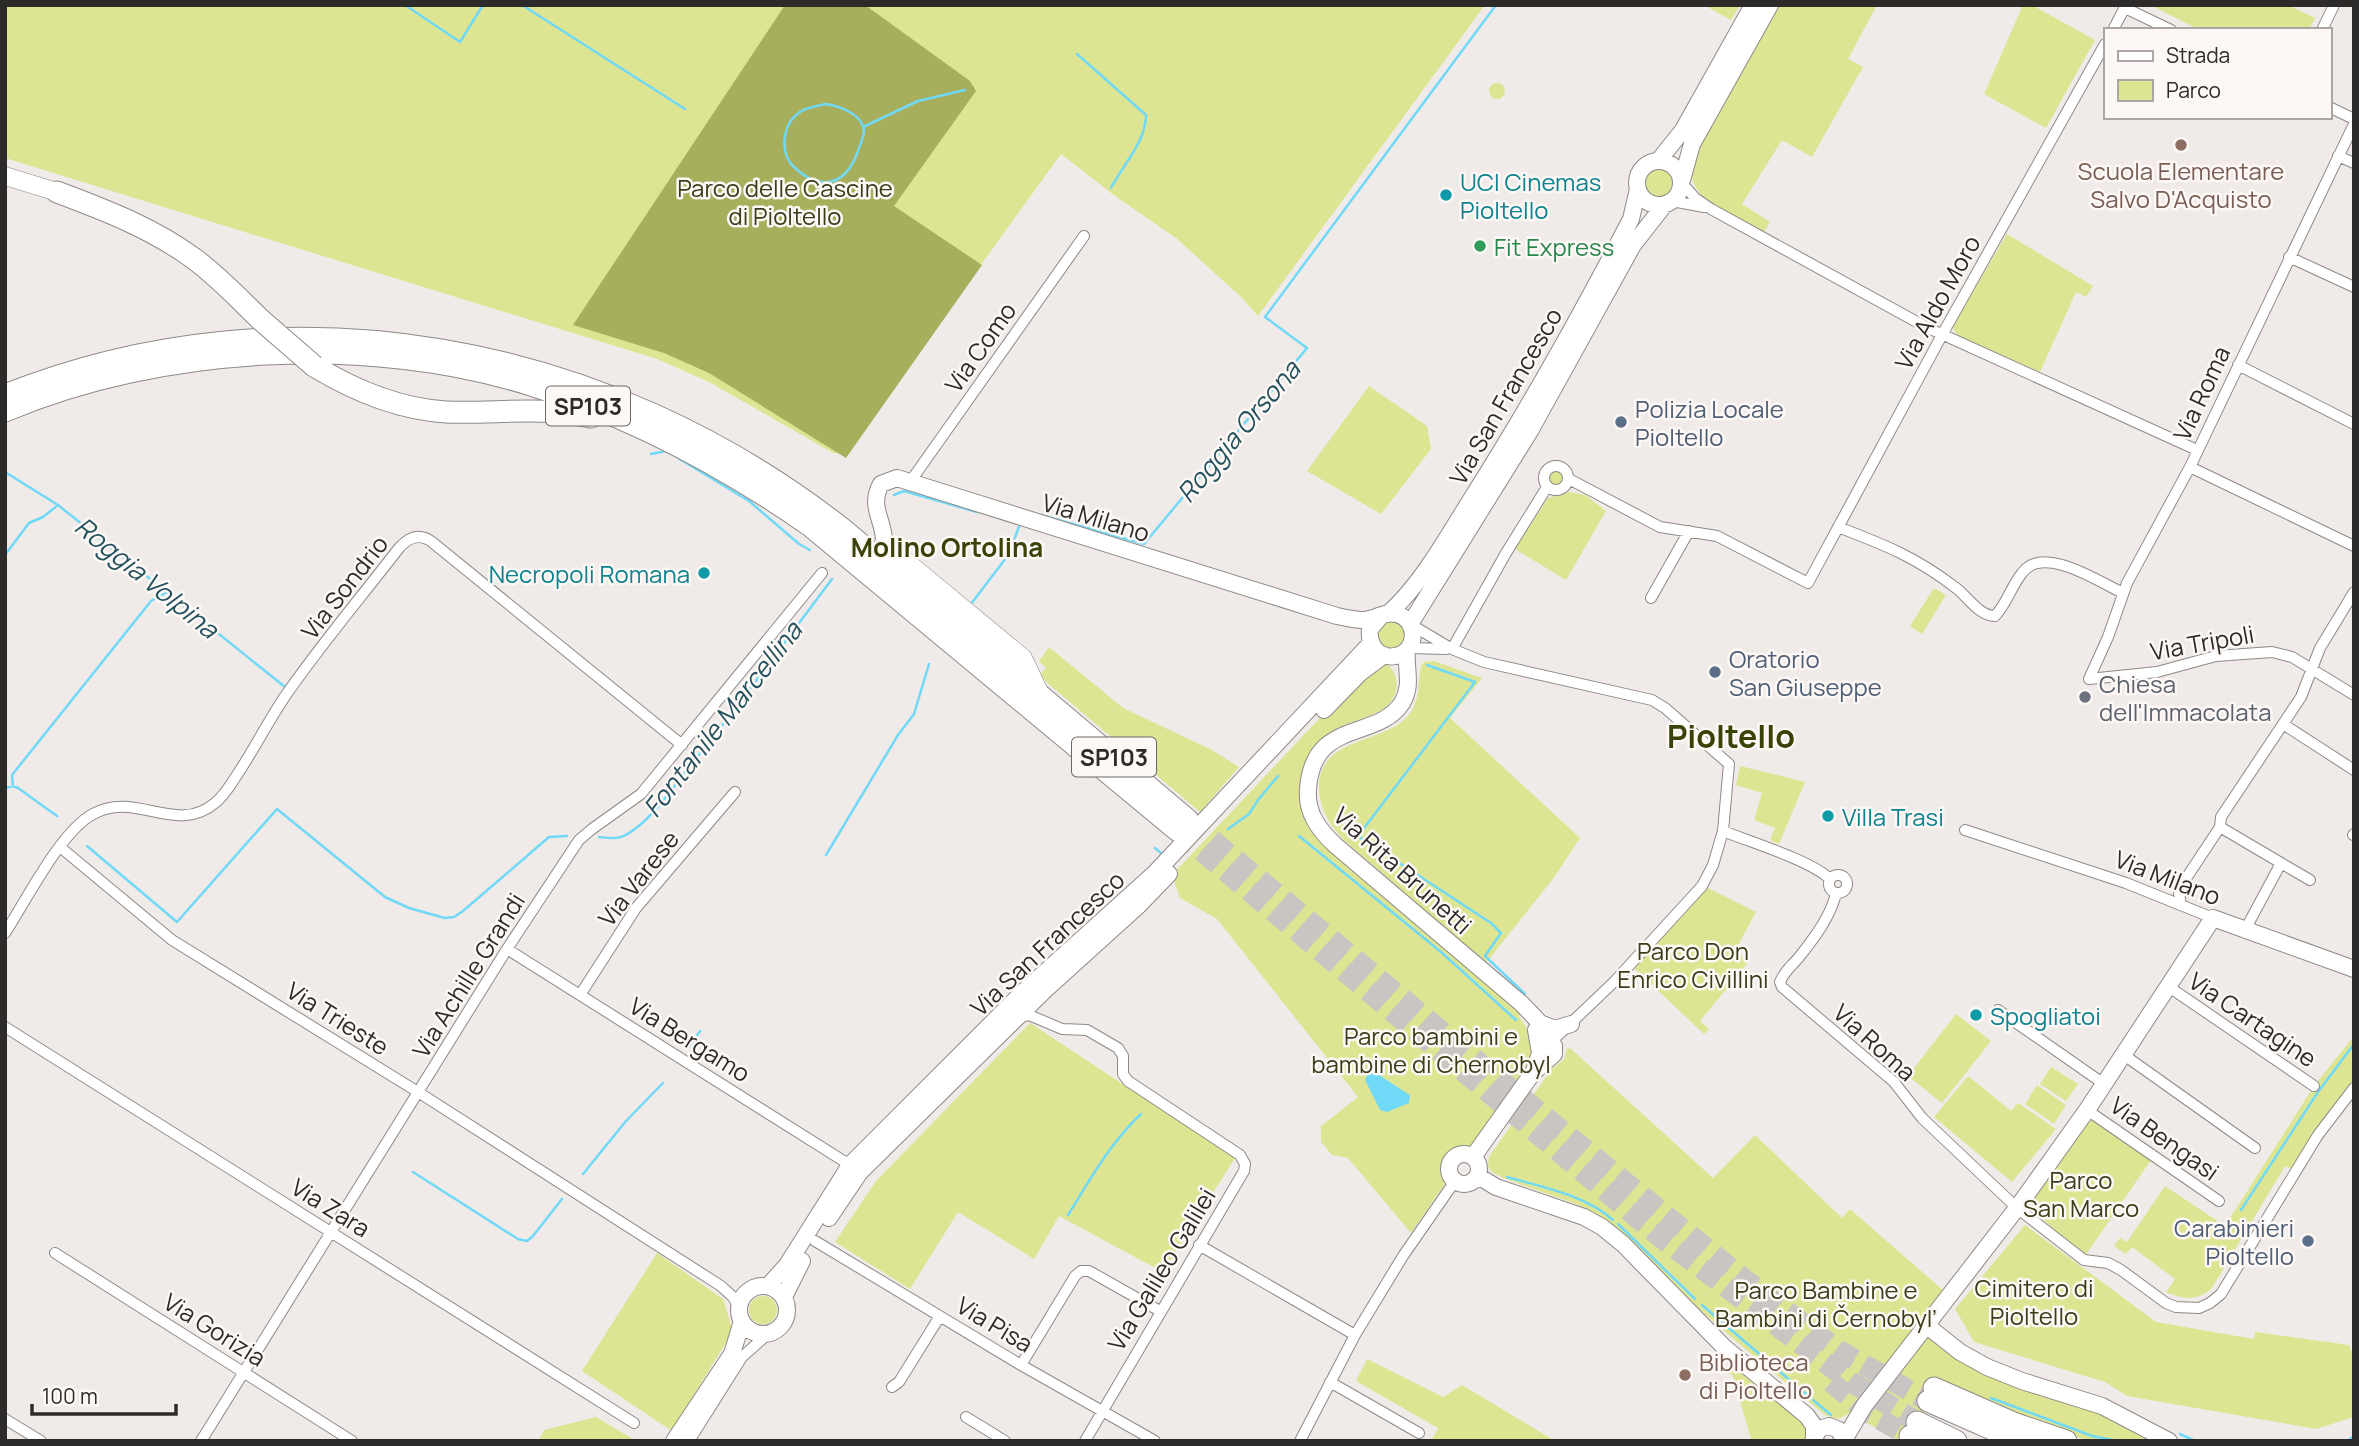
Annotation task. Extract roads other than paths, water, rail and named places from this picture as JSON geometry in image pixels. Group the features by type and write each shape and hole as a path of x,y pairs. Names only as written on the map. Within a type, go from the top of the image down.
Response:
{"highway":[{"name":"SP103","path":"57,192 119,216 177,247 206,268 314,366 364,393 412,407 449,412 561,412 590,417 636,433 701,466 796,526 993,676"},
{"name":"SP103","path":"5,395 64,373 128,357 206,345 280,340 344,340 416,346 471,355 549,374 610,395 718,445 766,474 844,530 1040,695 1183,825 1076,745 822,535 757,491 702,459 632,424 559,394 522,382 468,370 391,358 265,355 182,362 131,371 56,392 5,411"},
{"path":"2019,1441 1931,1395 2066,1441"},
{"path":"1915,1433 1956,1441"}],"main road":[{"path":"7,177 57,192"},
{"path":"884,543 1023,658 1040,695"}],"street":[{"path":"1712,209 1651,203 1643,198 1638,189 1638,178 1642,169 1648,163 1659,160 1683,130 1754,5"},
{"path":"1669,203 1679,193 1692,144 1770,5"},
{"path":"2323,28 2334,5"},
{"path":"2114,28 2126,6 2167,28"},
{"name":"Via Aldo Moro","path":"1689,531 1708,533 1721,538 1808,583 1942,335 2104,46"},
{"path":"2331,108 2354,121"},
{"name":"Via Roma","path":"2089,679 2108,637 2123,593 2190,467 2354,121"},
{"path":"2339,156 2354,163"},
{"path":"1659,160 1674,166 1695,198 1712,209 1942,335 2197,450"},
{"name":"Via San Francesco","path":"1385,614 1404,598 1446,539 1516,426 1631,219 1638,189"},
{"name":"Via San Francesco","path":"1410,624 1415,611 1530,431 1633,245 1669,203"},
{"name":"Via Como","path":"903,480 1084,236"},
{"path":"2289,257 2354,287"},
{"path":"2238,365 2354,424"},
{"path":"1569,480 1566,486 1559,490 1547,487 1544,474 1553,466 1564,468 1569,480 1657,525 1671,530 1689,531 1651,598"},
{"path":"2190,467 2354,547"},
{"path":"884,543 884,531 874,504 878,488 884,482 903,480"},
{"name":"Via Milano","path":"903,480 1337,616 1360,620 1385,614"},
{"path":"1452,649 1506,552 1547,487"},
{"path":"1838,527 1907,555 1958,589 1983,613 1995,616 2022,572 2038,563 2060,564 2123,593"},
{"name":"Via Sondrio","path":"60,847 83,820 107,808 133,806 182,816 201,812 216,803 239,772 288,692 399,548 415,537 425,537 432,542 682,745"},
{"name":"Via Achille Grandi","path":"201,1441 507,949 579,840 641,794 822,573"},
{"path":"2181,905 2181,886 2220,828 2221,817 2301,697 2320,648 2354,592"},
{"path":"1406,696 1405,675 1387,656 1376,650 1370,640 1372,624 1385,614 1400,615 1452,649 1484,662 1652,700 1665,708 1729,764 1723,831 1713,865 1702,886 1615,981 1547,1049 1473,1157"},
{"name":"Via Milano","path":"1337,616 1370,640"},
{"path":"1406,696 1409,683 1408,649 1413,637 1410,624"},
{"name":"Via San Francesco","path":"768,1286 787,1265 850,1165 1022,993 1155,873 1370,640"},
{"path":"1387,656 1399,655 1408,649 1452,649"},
{"name":"Via Tripoli","path":"2089,679 2157,672 2216,656 2269,652 2289,656 2354,695"},
{"name":"Via San Francesco","path":"784,1297 792,1278 860,1172 1045,990 1139,905 1345,687 1387,656"},
{"name":"Via Rita Brunetti","path":"1406,696 1389,715 1336,738 1321,752 1309,780 1308,801 1312,815 1320,830 1335,845 1503,986 1536,1018 1547,1049"},
{"path":"2283,724 2354,770"},
{"name":"Via Varese","path":"580,995 636,908 735,792"},
{"path":"2220,828 2310,880"},
{"name":"Via Milano","path":"1965,830 2181,905 2354,970"},
{"name":"Via Roma","path":"1723,831 1783,855 1830,879 1829,888 1836,894 1830,913 1799,958 1783,973 1780,982 1782,987 1894,1082 1926,1122 2017,1208"},
{"path":"5,933 60,847"},
{"name":"Via Trieste","path":"60,847 172,940 418,1092 724,1288 741,1315"},
{"path":"2245,930 2281,863"},
{"path":"1822,1432 1852,1419 1864,1406 2017,1208 2105,1084 2213,918"},
{"name":"Via Bergamo","path":"507,949 850,1165"},
{"name":"Via Cartagine","path":"2169,987 2314,1086"},
{"path":"1045,990 1039,1003 1051,1023"},
{"path":"1998,1010 2105,1084"},
{"path":"1016,1019 1029,1015 1051,1023"},
{"path":"1536,1018 1557,1029 1572,1024"},
{"name":"Via Galileo Galilei","path":"1051,1023 1062,1029 1087,1030 1118,1048 1123,1056 1122,1070 1125,1078 1240,1155 1245,1167 1085,1441"},
{"name":"Via Zara","path":"5,1027 634,1423"},
{"path":"2124,1055 2255,1147"},
{"path":"2017,1208 2084,1260 2107,1263 2122,1270 2171,1305 2185,1309 2204,1306 2216,1299 2224,1289 2318,1135 2354,1088"},
{"name":"Via Bengasi","path":"2087,1110 2219,1201"},
{"path":"1463,1154 1473,1157 1479,1168 1478,1176 1467,1184 1455,1181 1450,1172 1451,1162 1463,1154"},
{"path":"1478,1176 1496,1187 1584,1217 1602,1227 1623,1244 1717,1340 1807,1416 1822,1432"},
{"path":"1300,1441 1355,1335 1403,1256 1455,1181"},
{"name":"Via Pisa","path":"815,1241 1021,1365 1155,1441"},
{"path":"1199,1245 1355,1335"},
{"name":"Via Gorizia","path":"55,1253 352,1441"},
{"path":"1021,1365 1075,1276 1081,1271 1089,1271 1160,1311"},
{"path":"674,1441 732,1354 741,1315 741,1299 748,1290 759,1286 777,1289 788,1307 786,1319 779,1328 764,1333 732,1354"},
{"path":"741,1315 749,1329 764,1333"},
{"path":"892,1387 899,1382 940,1316"},
{"path":"1926,1325 1960,1352 1987,1367 2012,1378 2102,1406 2169,1441"},
{"path":"689,1441 742,1357 764,1333"},
{"path":"1330,1382 1419,1433"},
{"path":"1844,1440 1864,1406"},
{"path":"966,1417 1005,1441"},
{"path":"5,1419 41,1441"},
{"path":"1822,1432 1839,1430 1844,1440"}],"water":[{"path":"1368,1073 1376,1073 1410,1095 1409,1103 1387,1112 1380,1110 1365,1080"}],"waterway":[{"path":"405,5 460,42 483,5"},
{"path":"522,5 685,109"},
{"name":"Roggia Orsona","path":"1041,515 1144,544 1307,348 1265,317 1496,5"},
{"name":"Fontanile Marcellina","path":"1077,54 1146,115 1138,144 1111,188"},
{"path":"863,127 918,101 965,90"},
{"path":"826,104 855,115 864,130 858,151 847,171 841,177 825,182 816,181 796,169 787,156 785,140 789,124 800,112 826,104"},
{"path":"651,454 666,451"},
{"path":"678,458 749,501 799,544 810,550"},
{"name":"Roggia Volpina","path":"5,472 58,505 285,687"},
{"name":"Fontanile Marcellina","path":"894,495 904,491 977,512"},
{"path":"5,555 29,523 43,517 58,505"},
{"name":"Roggia Orsona","path":"971,604 1009,554 1021,521"},
{"name":"Fontanile Marcellina","path":"599,837 622,837 653,812 832,579"},
{"path":"13,786 12,775 151,601 167,592"},
{"name":"Roggia Orsona","path":"826,855 898,735 914,714 929,664"},
{"path":"1427,665 1475,682 1358,836 1491,923 1501,933 1485,956 1525,994"},
{"path":"1228,829 1249,814 1278,776"},
{"name":"Fontanile Marcellina","path":"5,788 18,788 57,816"},
{"name":"Fontanile Marcellina","path":"87,846 177,922 277,809 385,897 409,908 445,918 454,917 463,911 549,837 567,836"},
{"path":"1299,836 1441,952 1516,1020"},
{"path":"1155,848 1162,854"},
{"name":"Roggia Orsona","path":"689,1047 700,1031"},
{"path":"2241,1210 2318,1092 2354,1044"},
{"name":"Roggia Orsona","path":"583,1174 626,1121 663,1083"},
{"path":"1068,1215 1110,1149 1141,1114"},
{"name":"Roggia Orsona","path":"413,1172 518,1239 527,1241 562,1199"},
{"path":"1507,1177 1576,1198 1602,1211 1613,1220"},
{"path":"1618,1224 1695,1299"},
{"path":"1702,1305 1806,1394"},
{"path":"1991,1398 2092,1436 2118,1441"},
{"path":"1813,1400 1831,1415"},
{"path":"2180,1434 2195,1441"},
{"path":"2347,1441 2354,1436"}],"tunnel":[{"path":"1188,820 1740,1276 1838,1350 1928,1401"},
{"path":"1178,831 1659,1236 1851,1382 1917,1422"},
{"path":"1831,1382 1868,1413 1910,1436"}],"place":[{"name":"Scuola Elementare Salvo D'Acquisto","path":"2181,145"},
{"name":"UCI Cinemas Pioltello","path":"1446,195"},
{"name":"Fit Express","path":"1480,246"},
{"name":"Polizia Locale Pioltello","path":"1621,422"},
{"name":"Necropoli Romana","path":"704,573"},
{"name":"Oratorio San Giuseppe","path":"1715,672"},
{"name":"Chiesa dell'Immacolata","path":"2085,697"},
{"name":"Villa Trasi","path":"1828,816"},
{"name":"Spogliatoi","path":"1976,1015"},
{"name":"Carabinieri Pioltello","path":"2308,1241"},
{"name":"Biblioteca di Pioltello","path":"1685,1375"}],"district":[{"name":"Molino Ortolina","path":"947,547"},
{"name":"Pioltello","path":"1731,736"}],"park label":[{"name":"Parco delle Cascine di Pioltello","path":"785,201"},
{"name":"Parco Don Enrico Civillini","path":"1693,964"},
{"name":"Parco bambini e bambine di Chernobyl","path":"1431,1049"},
{"name":"Parco San Marco","path":"2081,1193"},
{"name":"Cimitero di Pioltello","path":"2034,1301"},
{"name":"Parco Bambine e Bambini di Černobyl’","path":"1826,1303"}]}
